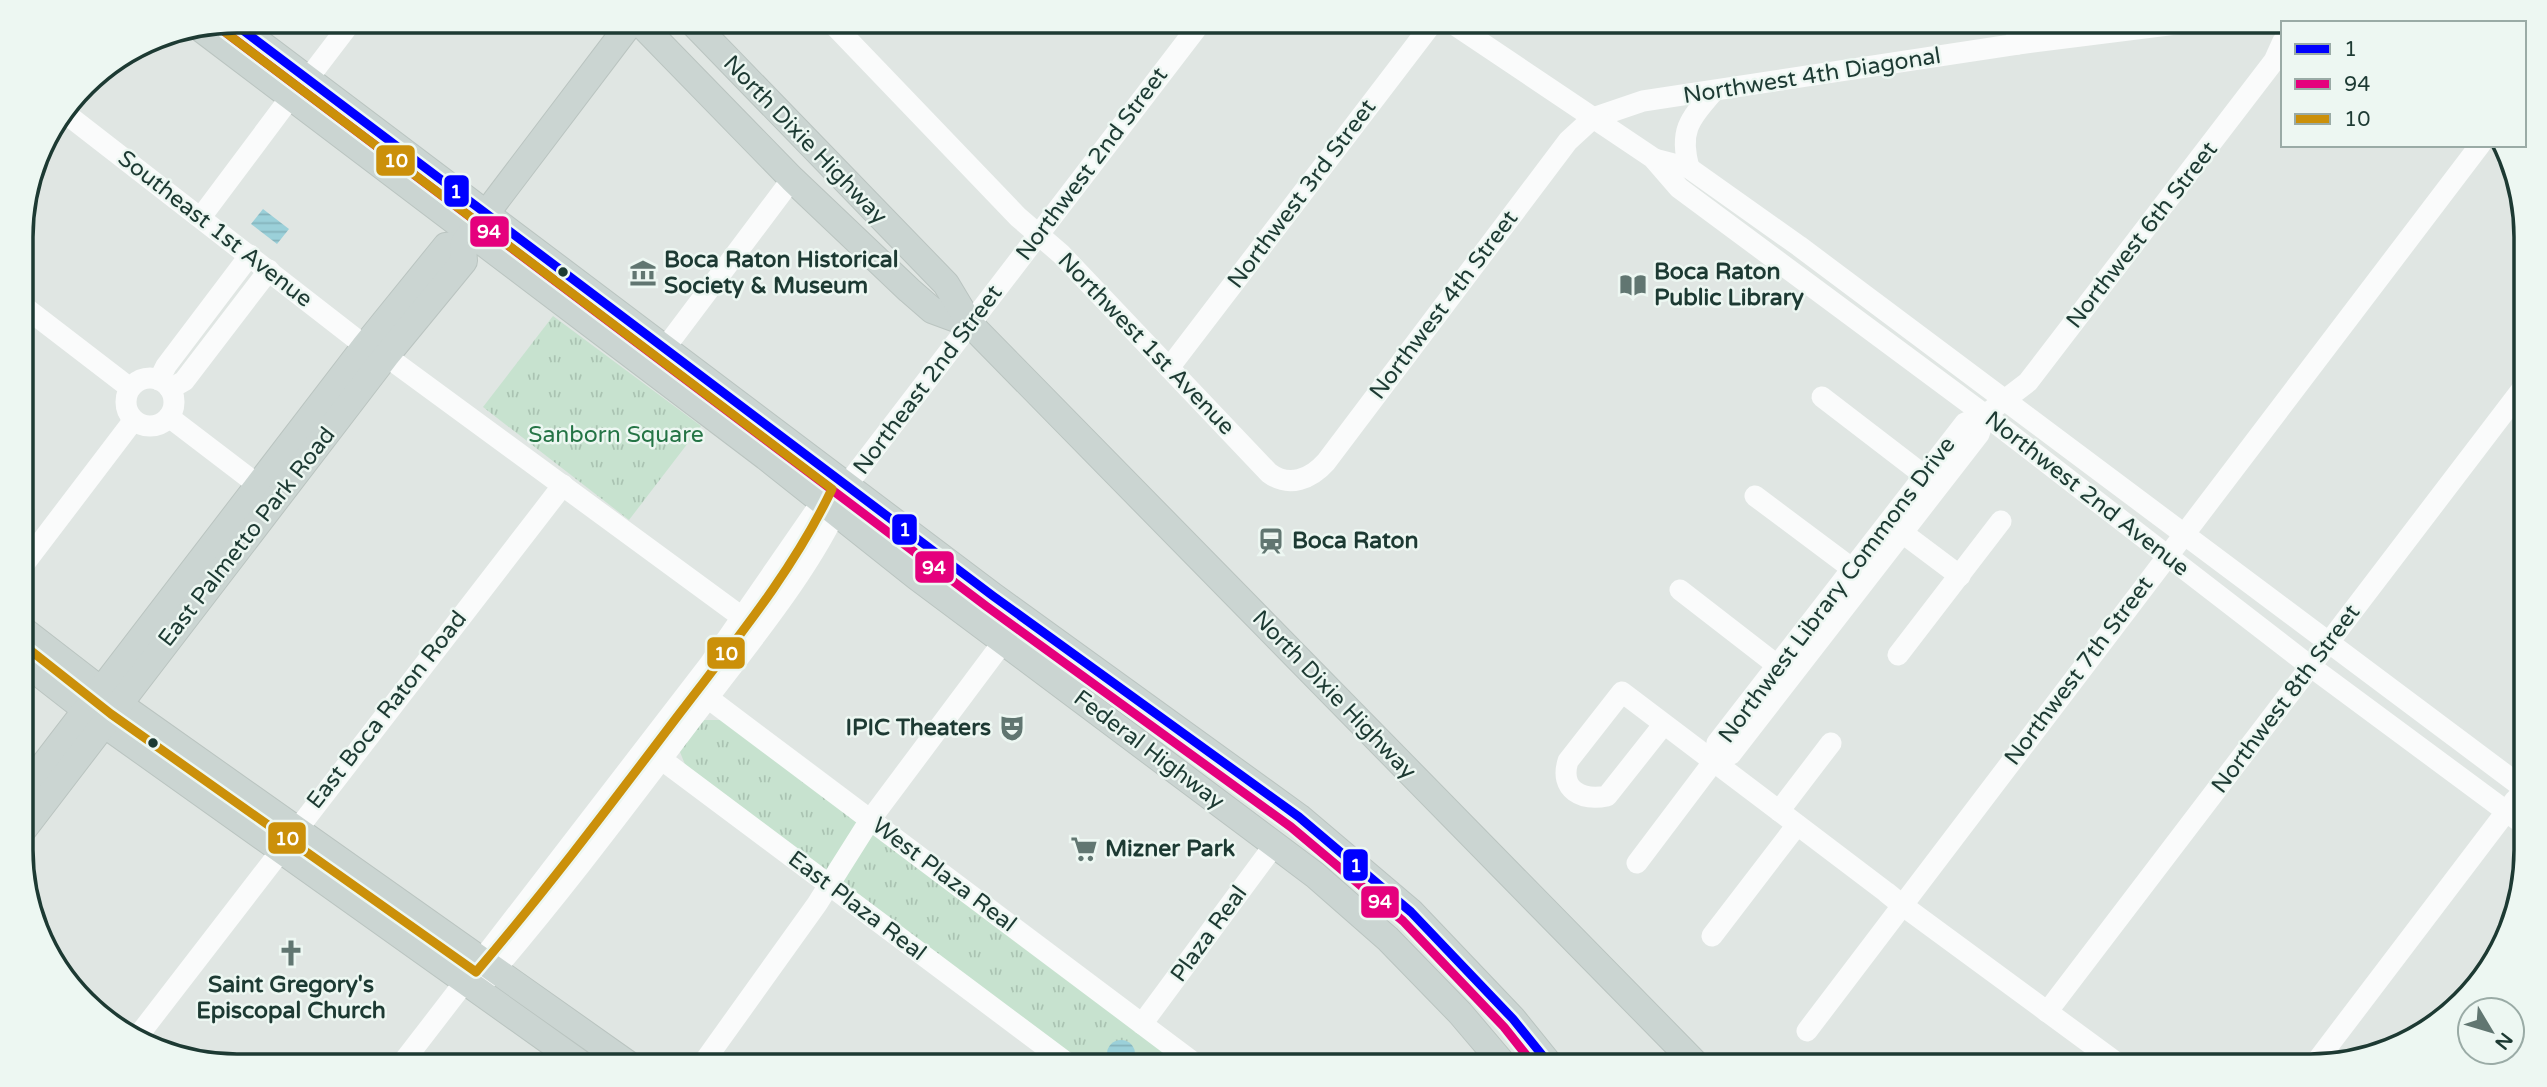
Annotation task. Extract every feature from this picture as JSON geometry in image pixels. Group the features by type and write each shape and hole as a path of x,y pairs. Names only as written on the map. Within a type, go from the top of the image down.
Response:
{"main road":[{"name":"Federal Highway","path":"243,33 299,89 473,231 1003,642 1275,844 1388,939 1460,1013 1494,1053"},
{"name":"East Palmetto Park Road","path":"33,782 102,707 375,351 446,246 473,231 623,33"},
{"name":"North Dixie Highway","path":"650,33 792,178 932,310 970,324"},
{"name":"North Dixie Highway","path":"703,33 946,284 970,324 1686,1053"},
{"name":"Federal Highway","path":"210,35 299,89"},
{"name":"Federal Highway","path":"473,231 665,348 993,596 1299,817 1411,912 1513,1019 1541,1053"},
{"name":"East Palmetto Park Road","path":"33,814 102,707 258,485 375,351"},
{"path":"33,640 102,707"},
{"path":"33,667 102,707 480,975 611,1054"},
{"path":"480,975 570,1054"},
{"path":"1460,1013 1496,1026 1513,1019"}],"street":[{"path":"201,217 343,33"},
{"name":"Northwest 1st Avenue","path":"841,33 968,166 1061,254 1269,473 1289,481"},
{"name":"Northwest 2nd Street","path":"1008,274 1193,33"},
{"name":"Northwest 3rd Street","path":"1169,368 1425,33"},
{"name":"Northwest 2nd Avenue","path":"1467,33 1653,158 1679,188 1985,415 2310,667 2514,818"},
{"path":"2017,33 2018,44"},
{"name":"Northwest 4th Diagonal","path":"1593,118 1635,103 2105,33"},
{"name":"Northwest 6th Street","path":"1985,415 2028,382 2274,61 2281,45"},
{"path":"1689,169 1683,148 1686,128 1713,92"},
{"name":"Southeast 1st Avenue","path":"72,118 375,351 751,624"},
{"name":"Northwest 4th Street","path":"1289,481 1314,474 1339,445 1568,141 1593,118"},
{"name":"Northwest 7th Street","path":"1807,1031 2478,147"},
{"name":"Northwest 2nd Avenue","path":"1653,158 1689,169 2007,400 2328,644 2514,780"},
{"path":"665,348 792,178"},
{"path":"250,255 166,366 165,384 174,403 169,417 163,422 148,426 134,421 125,401 130,387 144,379 165,384 184,381 269,270"},
{"name":"Northeast 2nd Street","path":"411,1054 661,759 708,698 814,513 830,508 1008,274"},
{"path":"34,314 130,387"},
{"path":"1822,397 1931,480"},
{"name":"Northwest 8th Street","path":"2047,1012 2514,399"},
{"name":"Northwest Library Commons Drive","path":"1637,863 1714,761 1717,743 1784,671 1931,480 1965,423 1985,415"},
{"path":"169,417 258,485"},
{"path":"33,552 134,421"},
{"name":"East Boca Raton Road","path":"143,1030 288,838 563,485"},
{"path":"1755,496 1859,574"},
{"path":"1898,655 2001,521"},
{"path":"1895,527 1959,576"},
{"path":"1680,590 1784,671"},
{"name":"Northeast 2nd Street","path":"425,1054 652,739 685,696 751,624"},
{"path":"710,1054 828,885 870,820 1003,642"},
{"path":"1664,724 1607,796 1590,799 1574,790 1564,772 1568,761 1622,692 1902,905 2103,1053"},
{"path":"685,696 708,698"},
{"name":"West Plaza Real","path":"708,698 1181,1054"},
{"name":"East Plaza Real","path":"652,739 661,759 1053,1054"},
{"path":"1779,811 1831,743"},
{"path":"2323,1053 2514,802"},
{"path":"1712,936 1797,825"},
{"name":"Plaza Real","path":"1142,1024 1275,844"}],"green space":[{"name":"Sanborn Square","path":"553,316 701,426 629,520 483,407"},
{"path":"700,720 721,720 1167,1054 1070,1054 686,767 678,747"}],"water":[{"path":"263,209 289,229 277,244 251,224"},
{"path":"1121,1040 1131,1044 1135,1054 1107,1054 1111,1044"}],"transit line":[{"name":"1","path":"247,33 993,596 1299,817 1411,912 1513,1019 1541,1053"},
{"name":"94","path":"227,34 986,606 1291,827 1403,921 1504,1027 1525,1053"},
{"name":"10","path":"33,653 111,714 476,972 580,844 742,632 800,548 832,489 227,34"}],"place":[{"name":"Boca Raton Historical Society & Museum","path":"643,273"},
{"name":"Boca Raton Public Library","path":"1633,285"},
{"name":"Boca Raton","path":"1271,541"},
{"name":"IPIC Theaters","path":"1012,728"},
{"name":"Mizner Park","path":"1084,849"},
{"name":"Saint Gregory's Episcopal Church","path":"291,953"}]}
